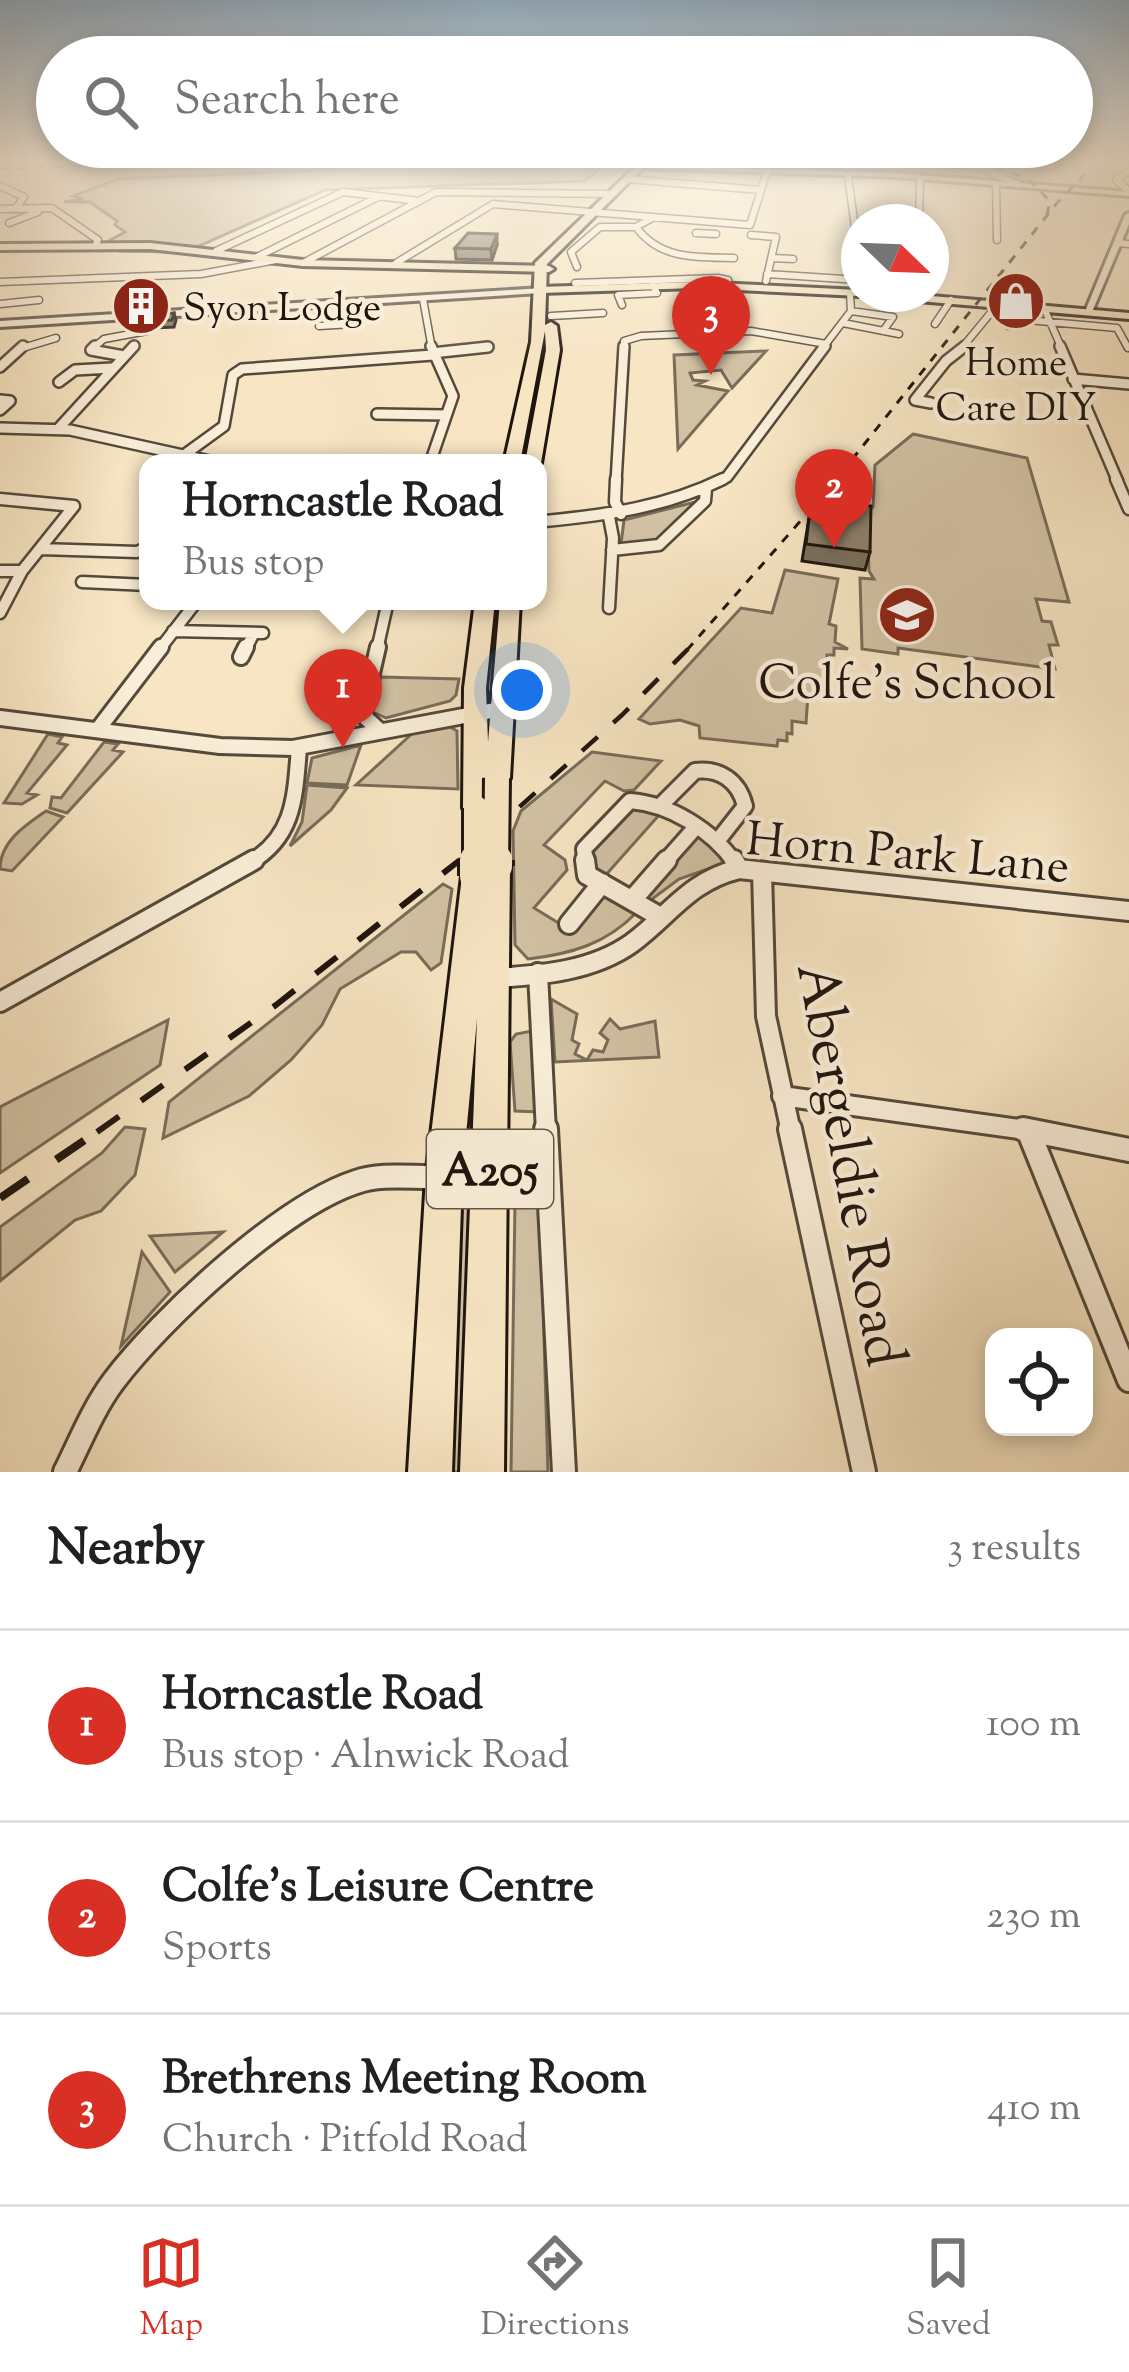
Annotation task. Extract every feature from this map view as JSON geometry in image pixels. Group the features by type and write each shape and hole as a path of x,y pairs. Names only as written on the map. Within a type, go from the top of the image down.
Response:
{"highway":[{"path":"514,454 538,342 544,268 577,229"},
{"path":"535,454 553,350 545,291"},
{"name":"A205","path":"430,1472 444,1177 497,778 487,710 485,610"},
{"name":"A205","path":"482,1472 496,978 476,808 487,710 508,610"}],"main road":[{"path":"0,247 95,246 216,251 303,263 544,268"},
{"path":"502,267 544,268"},
{"path":"545,291 577,286 728,286 766,280 841,291"},
{"path":"951,300 1129,316"}],"street":[{"path":"82,229 98,240 95,246"},
{"path":"216,251 264,229"},
{"path":"257,257 315,229"},
{"path":"303,263 367,229"},
{"path":"396,263 454,229"},
{"path":"577,267 571,253 599,229"},
{"path":"637,229 643,239 670,255 734,258"},
{"path":"709,229 717,230"},
{"path":"710,229 717,230"},
{"path":"997,229 997,240"},
{"path":"1087,312 1123,229"},
{"path":"696,233 750,230 790,238"},
{"path":"776,237 766,280 841,280"},
{"path":"1117,243 1129,244"},
{"path":"773,258 793,257"},
{"path":"0,282 201,274 276,260"},
{"path":"577,286 718,278 728,280 728,286"},
{"path":"622,305 618,295 657,293 652,286"},
{"path":"2,326 545,291"},
{"path":"423,299 433,354 453,396 433,454"},
{"path":"0,303 39,300"},
{"path":"935,324 951,300"},
{"path":"331,326 332,302"},
{"path":"931,404 915,400 946,361 970,343 998,304"},
{"path":"1044,308 1128,504"},
{"path":"547,521 615,515 706,489 728,477 850,312"},
{"path":"858,312 893,317 883,331"},
{"path":"551,316 603,314"},
{"path":"1008,326 1006,318 1117,328 1128,348"},
{"path":"843,323 899,334"},
{"path":"319,326 352,324"},
{"path":"124,356 99,356 92,350 104,339 147,331"},
{"path":"609,608 624,341 641,335 751,331 826,344"},
{"path":"0,367 23,346 56,338"},
{"path":"58,429 135,345"},
{"path":"185,454 224,426 232,376 239,370 488,347"},
{"path":"59,382 75,370 112,368"},
{"path":"1073,379 1129,384"},
{"path":"0,400 10,401 0,410"},
{"path":"377,414 446,416"},
{"path":"0,428 58,429 179,454"},
{"path":"612,550 661,543 705,501 706,489"},
{"path":"0,500 74,504 22,571 0,613"},
{"path":"40,549 139,551"},
{"path":"0,571 22,571"},
{"path":"82,582 139,585"},
{"path":"99,728 190,610"},
{"path":"379,730 366,718 366,695 386,610"},
{"path":"173,631 259,633 242,657"},
{"path":"0,718 248,748 299,748 487,710"},
{"path":"0,1001 272,850 295,813 299,748"},
{"path":"659,807 687,775 698,770 734,781 744,793 745,806 719,839"},
{"path":"657,915 587,875 584,849 630,801 659,807 719,839 750,870"},
{"path":"632,900 695,828"},
{"name":"Horn Park Lane","path":"496,978 538,973 617,952 677,895 722,872 750,870 1129,911"},
{"name":"Abergeldie Road","path":"750,870 766,1016 864,1472"},
{"path":"568,924 602,883"},
{"path":"538,973 564,1472"},
{"path":"782,1096 1028,1130 1129,1150"},
{"path":"1028,1130 1129,1380"},
{"path":"65,1472 110,1386 145,1341 286,1222 340,1187 362,1180 444,1177"}],"shaded area":[{"path":"120,229 238,229 199,246 170,252 119,251 103,244 125,232"},
{"path":"766,351 732,388 721,370 690,373 693,380 705,381 697,385 728,391 678,449 674,355"},
{"path":"913,434 1027,458 1069,602 1036,599 1042,621 1051,622 1058,645 1049,645 1055,669 898,648 898,654 862,649 860,578 874,579 869,571 867,510 873,507 875,465"},
{"path":"695,502 652,544 621,544 624,520"},
{"path":"785,570 838,579 829,624 836,626 835,642 848,649 834,648 834,655 827,655 828,693 808,695 806,723 792,721 792,734 787,733 787,741 778,740 777,746 700,738 699,726 680,720 650,724 639,719 741,608 772,613"},
{"path":"381,677 459,679 450,701 386,718 373,712"},
{"path":"444,723 457,731 458,789 356,785 416,730"},
{"path":"48,734 62,737 58,743 67,745 27,793 37,795 22,804 4,803"},
{"path":"104,742 118,744 113,750 123,752 67,813 50,808 52,797 61,798"},
{"path":"361,745 347,785 307,783 312,758"},
{"path":"592,752 661,761 634,790 624,791 605,781 544,845 565,860 567,870 534,908 570,930 604,891 636,913 613,933 587,946 528,959 515,945 513,831 521,811"},
{"path":"307,785 347,788 331,810 290,846 302,822"},
{"path":"638,806 660,814 604,877 591,868 594,849 612,823"},
{"path":"46,811 63,817 12,871 0,869 9,842"},
{"path":"698,835 709,837 728,862 679,879 648,902 644,900 646,890"},
{"path":"443,884 452,889 441,963 431,970 416,952 401,952 340,989 322,1025 249,1096 163,1138 169,1102"},
{"path":"551,999 577,1014 572,1040 579,1044 575,1054 587,1060 593,1050 603,1052 608,1040 600,1033 610,1019 620,1029 655,1021 659,1057 555,1062"},
{"path":"168,1020 160,1065 0,1173 0,1107"},
{"path":"537,1030 539,1112 515,1111 510,1042 516,1034"},
{"path":"125,1127 145,1129 135,1175 101,1211 75,1220 0,1281 0,1227 102,1153"},
{"path":"538,1134 548,1472 511,1472 516,1135"},
{"path":"481,1162 472,1472 450,1472 464,1164"},
{"path":"223,1232 175,1272 150,1236"},
{"path":"142,1252 170,1292 121,1346"}],"building":[{"path":"468,233 497,234 491,249 455,248"},
{"path":"174,313 172,320 152,321 156,314"},
{"path":"819,499 871,506 870,552 806,544 809,518 817,519"}],"railway":[{"path":"687,650 826,492 1036,229"},
{"path":"687,650 690,647"},
{"path":"457,863 687,650"},
{"path":"97,1132 276,1005 460,860"},
{"path":"0,1198 101,1129"}],"place":[{"name":"Home Care DIY","path":"1016,301"},
{"name":"Syon Lodge","path":"141,306"},
{"name":"Brethrens Meeting Room","path":"711,375"},
{"name":"Colfe's Leisure Centre","path":"834,548"},
{"name":"Colfe's School","path":"907,615"},
{"name":"Horncastle Road","path":"343,748"}]}
